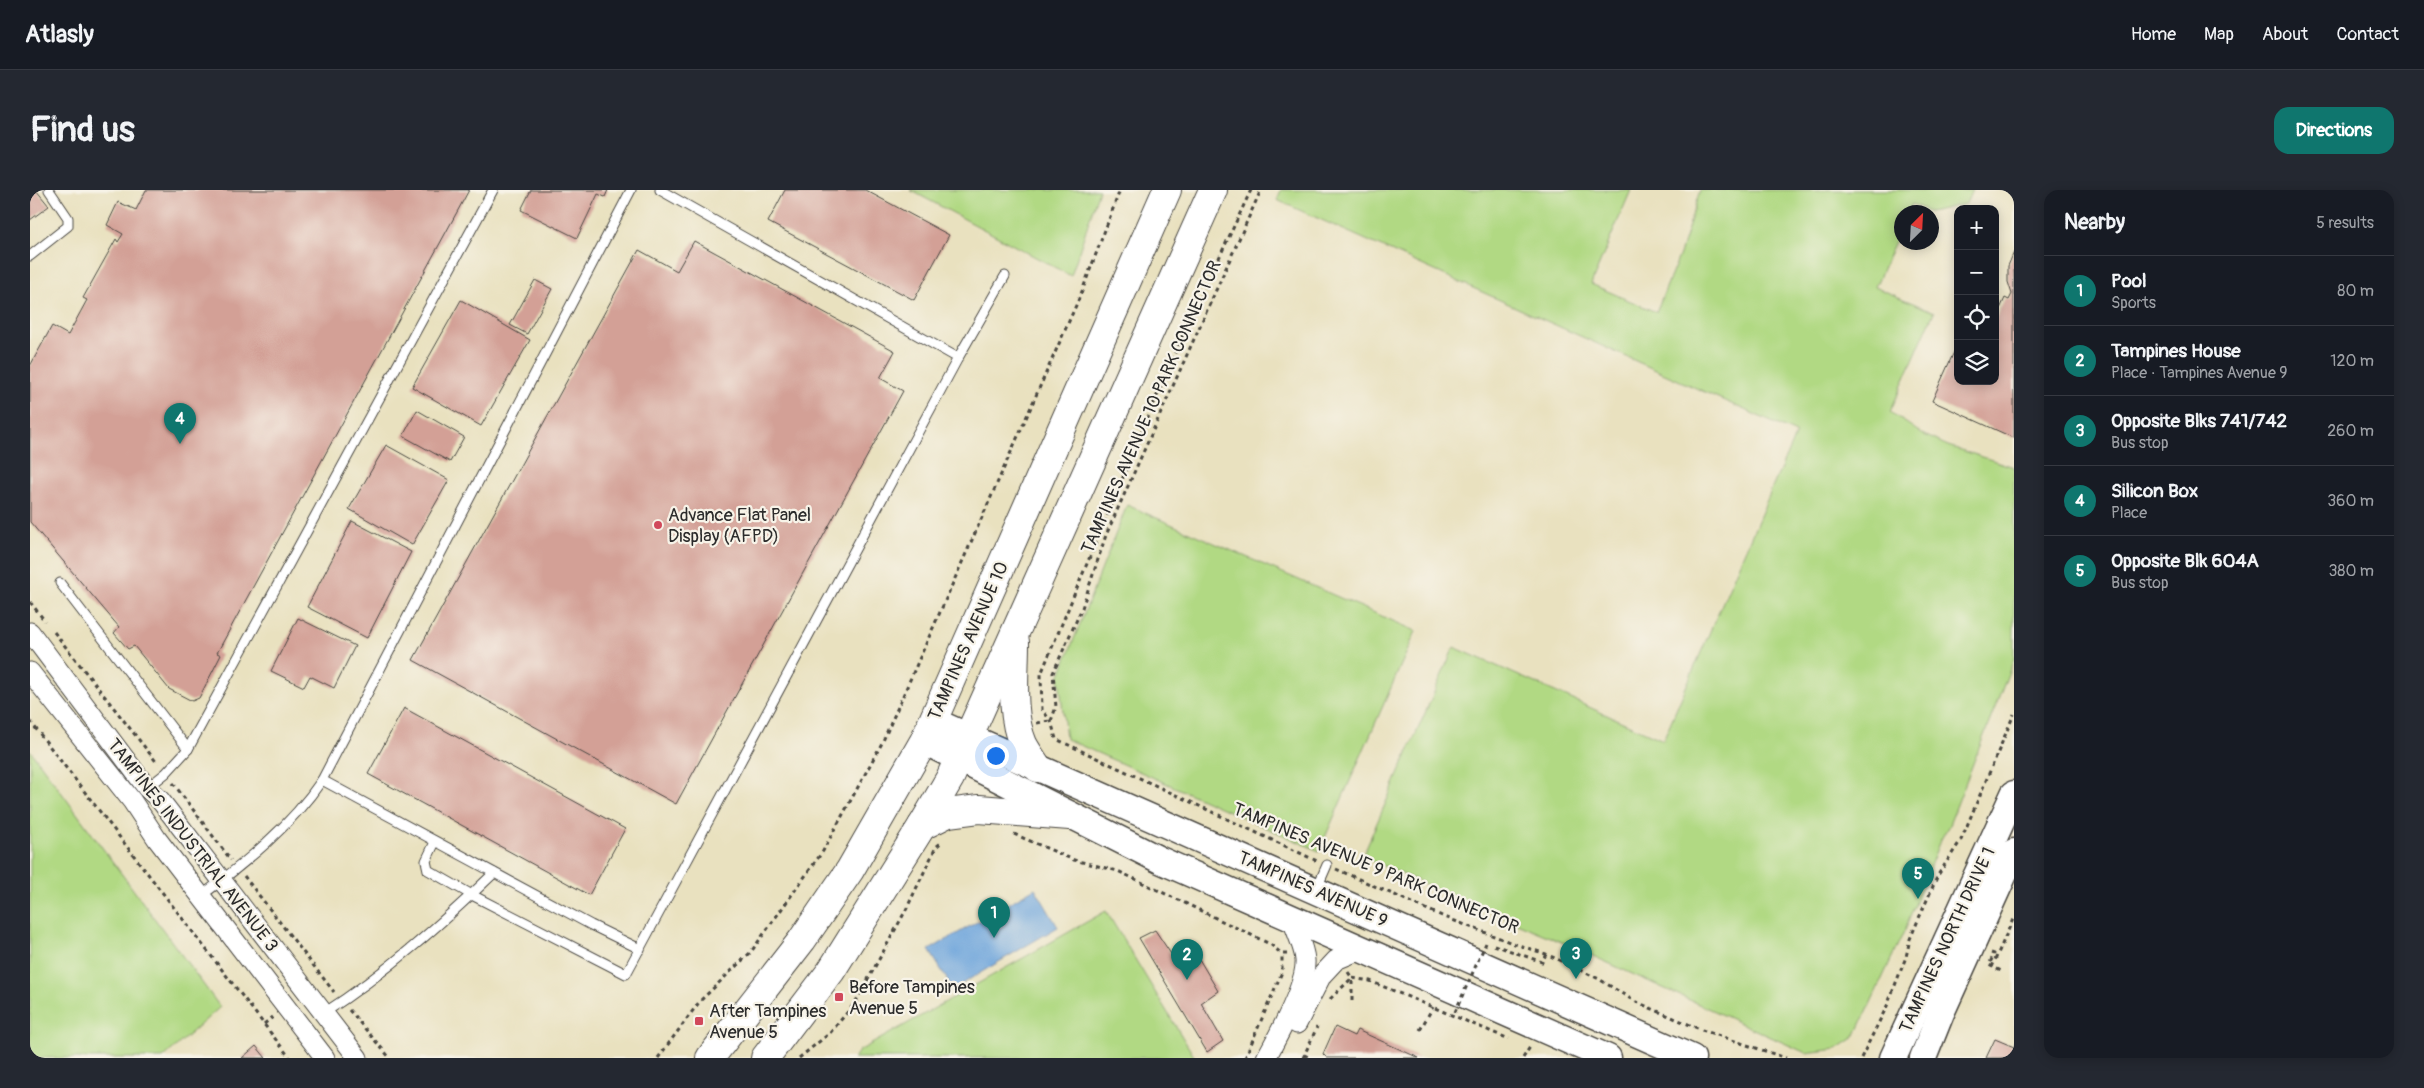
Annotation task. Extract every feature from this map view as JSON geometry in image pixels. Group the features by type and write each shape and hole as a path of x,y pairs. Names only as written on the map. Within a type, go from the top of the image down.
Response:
{"main road":[{"name":"TAMPINES AVENUE 10","path":"710,1058 802,940 850,870 928,731 1167,190"},
{"path":"765,1058 830,971 922,826 950,778 1213,190"},
{"path":"1015,635 1015,693 1018,724 1023,743 1038,768"},
{"name":"TAMPINES AVENUE 9","path":"928,731 963,747 1070,816 1160,860 1608,1058"},
{"name":"TAMPINES AVENUE 9","path":"963,747 1038,768 1692,1058"},
{"name":"TAMPINES NORTH DRIVE 1","path":"1893,1058 2014,794"},
{"path":"922,826 948,813 979,809 1070,816"},
{"name":"TAMPINES NORTH DRIVE 1","path":"1924,1058 1942,1012 2014,852"}],"street":[{"name":"TAMPINES INDUSTRIAL AVENUE 3","path":"30,632 147,788 160,800 358,1058"},
{"name":"TAMPINES INDUSTRIAL AVENUE 3","path":"30,672 132,800 157,839 326,1058"},
{"path":"1266,1058 1302,981 1305,959 1292,919"},
{"path":"1280,1058 1314,988 1336,960 1360,950"}],"lane":[{"path":"30,256 68,226 68,218 49,190"},
{"path":"132,800 166,773 188,749 493,190"},
{"path":"201,896 291,820 322,780 631,190"},
{"path":"660,190 958,358"},
{"path":"435,842 426,861 428,870 472,895 626,974 958,358 1005,276"},
{"path":"60,583 188,749"},
{"path":"322,780 435,842 640,949"},
{"path":"1315,890 1326,865"},
{"path":"324,1013 366,986 472,895 494,873"}],"path":[{"path":"658,1058 700,1001 752,952 823,851 882,743 1082,294 1120,190"},
{"name":"TAMPINES AVENUE 9 PARK CONNECTOR","path":"1251,190 1175,352 1041,674 1042,710 1051,721 1056,739 1326,865 1442,916 1546,954 1599,979 1634,1001 1702,1030 1786,1058"},
{"name":"TAMPINES AVENUE 10 PARK CONNECTOR","path":"1051,721 1056,707 1053,673 1082,608 1106,535 1261,190"},
{"path":"30,602 47,624"},
{"path":"53,631 166,773 341,1002 390,1058"},
{"path":"1862,1058 1893,990 1906,958 1910,939 1930,892 1938,875 1961,840 2014,714"},
{"path":"30,721 290,1058"},
{"path":"1007,831 1074,860 1118,871 1270,944 1282,954 1292,954 1305,959"},
{"path":"799,1058 830,1033 854,1003 906,910 936,847 948,836"},
{"path":"1992,967 2014,917"},
{"path":"1455,1012 1486,943 1542,962 1546,954"},
{"path":"1990,952 1994,954 1989,966 2003,972"},
{"path":"1245,1058 1282,972 1282,954"},
{"path":"1336,960 1345,966 1352,978 1352,1000"},
{"path":"1326,1007 1329,999 1352,978"},
{"path":"1352,978 1370,981 1514,1041"},
{"path":"1420,1030 1433,1007"},
{"path":"1311,1058 1303,1057 1318,1023"},
{"path":"1522,1044 1538,1051"},
{"path":"1523,1058 1530,1047"}],"green space":[{"path":"910,190 1099,190 1071,276"},
{"path":"1281,190 1631,190 1591,284 1656,312 1680,254 1700,190 1972,190 1966,204 1954,205 1954,207 1939,210 1939,205 1894,205 1894,244 1875,287 1934,312 1890,412 1922,434 1948,446 2014,467 2014,659 1949,825 1939,843 1907,925 1855,1037 1837,1049 1806,1053 1573,947 1362,857 1454,647 1663,740 1796,433 1277,200"},
{"path":"1127,505 1416,631 1319,851 1066,739 1059,677"},
{"path":"30,750 220,1007 163,1058 30,1058"},
{"path":"1106,911 1195,1058 854,1058 859,1051"}],"water":[{"path":"1035,888 1058,927 953,989 929,950"}],"building":[{"path":"30,190 36,190 49,206 30,220"},
{"path":"146,190 469,190 217,653 221,655 199,698 192,701 169,689 134,646 128,649 114,633 119,627 30,522 30,366 52,326 68,335 87,300 83,298 116,239 118,242 123,234 107,225 118,202 136,210"},
{"path":"531,190 608,190 605,197 598,194 577,238 521,210"},
{"path":"785,190 865,190 949,235 914,300 768,222"},
{"name":"Advance Flat Panel Display (AFPD)","path":"694,241 895,351 880,378 903,391 676,804 413,660 639,250 677,271"},
{"path":"2014,252 2014,438 1932,401 1954,352 1954,385 1999,385 1999,311 2005,298 2009,300 2012,294 2008,282 2008,266"},
{"path":"535,280 552,289 527,334 510,325"},
{"path":"461,300 530,340 481,426 412,387"},
{"path":"417,410 464,437 450,462 403,436"},
{"path":"386,445 449,480 412,545 349,509"},
{"path":"352,521 411,552 367,638 307,607"},
{"path":"298,618 355,646 334,688 310,676 304,687 271,671"},
{"path":"404,708 625,829 589,895 368,774"},
{"path":"1155,930 1181,969 1199,959 1218,991 1201,1003 1223,1041 1207,1052 1139,938"},
{"path":"1335,1027 1354,1036 1357,1030 1419,1058 1327,1058 1323,1054"},
{"path":"1995,1039 2014,1047 2014,1058 1986,1058"},
{"path":"256,1046 266,1058 242,1058"}],"place":[{"name":"Silicon Box","path":"180,444"},
{"name":"Advance Flat Panel Display (AFPD)","path":"658,525"},
{"name":"Opposite Blk 604A","path":"1918,899"},
{"name":"Pool","path":"994,938"},
{"name":"Opposite Blks 741/742","path":"1576,979"},
{"name":"Tampines House","path":"1187,980"},
{"name":"Before Tampines Avenue 5","path":"839,997"},
{"name":"After Tampines Avenue 5","path":"699,1021"}]}
